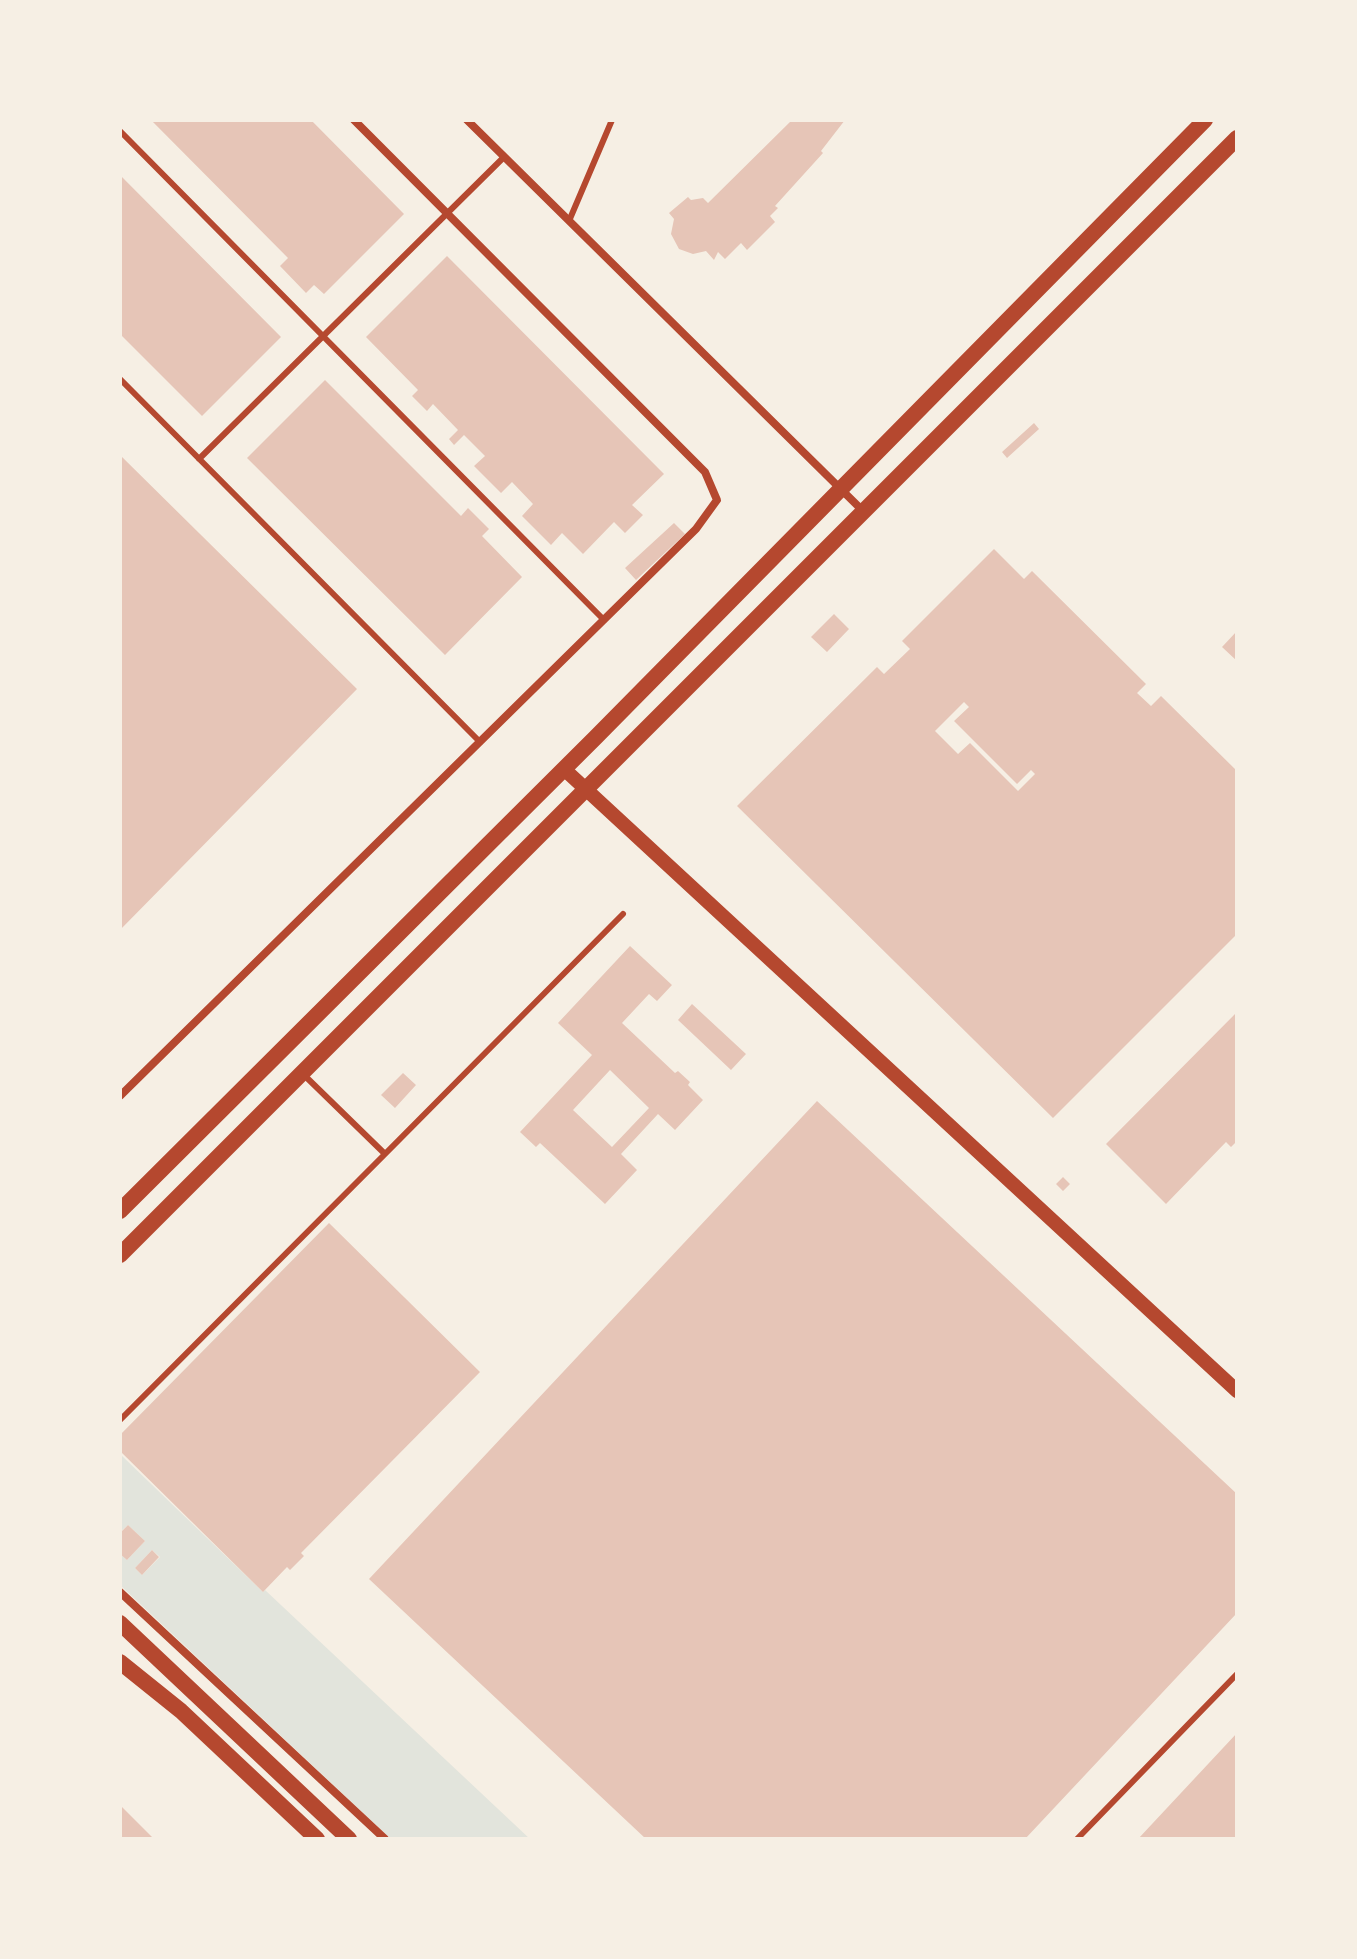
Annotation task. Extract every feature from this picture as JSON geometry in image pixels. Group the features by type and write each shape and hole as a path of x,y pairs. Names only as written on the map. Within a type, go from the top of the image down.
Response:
{"main road":[{"path":"120,1211 841,491 1205,120"},
{"path":"120,1255 1237,138"},
{"path":"120,1623 349,1839"},
{"path":"120,1662 181,1711 317,1839"}],"street":[{"path":"120,1096 696,529 717,500 705,472 354,120"},
{"path":"467,120 862,510"},
{"path":"564,769 1237,1391"},
{"path":"120,1592 385,1839"}],"lane":[{"path":"569,221 612,120"},
{"path":"120,131 604,620"},
{"path":"199,459 504,157"},
{"path":"120,379 480,742"},
{"path":"120,1420 623,914"},
{"path":"301,1073 385,1154"},
{"path":"1077,1839 1237,1674"}],"shaded area":[{"path":"120,1454 263,1592 265,1590 530,1839 391,1839 120,1585 120,1554 127,1560 145,1541 128,1525 120,1532","holes":["152,1550 160,1557 142,1575 135,1568"]}],"building":[{"path":"151,120 311,120 404,214 324,294 314,285 306,293 280,266 288,258"},
{"path":"792,120 845,120 821,151 823,153 775,206 778,208 770,216 775,222 747,250 741,243 725,259 718,252 714,260 706,251 693,254 679,249 671,234 674,219 669,213 688,197 691,200 703,198 708,203"},
{"path":"120,175 281,337 202,416 120,334"},
{"path":"447,256 664,474 632,505 643,515 625,533 614,522 583,554 562,533 551,545 522,516 533,504 512,482 501,493 474,466 485,456 464,435 454,445 449,439 458,430 433,404 427,411 412,396 418,390 366,337"},
{"path":"325,380 461,516 468,508 489,529 482,536 522,577 445,655 247,458"},
{"path":"1034,423 1039,429 1007,458 1002,452"},
{"path":"120,455 357,689 120,930"},
{"path":"674,523 685,534 636,580 625,568"},
{"path":"994,549 1024,579 1032,571 1146,684 1137,693 1151,706 1161,696 1237,771 1237,934 1053,1118 737,806 877,667 884,674 910,649 902,641","holes":["964,702 969,707 954,721 1017,784 1031,770 1035,774 1018,791 970,743 958,754 935,731"]},
{"path":"834,614 849,629 827,652 811,637"},
{"path":"1237,631 1237,661 1222,647"},
{"path":"630,946 672,985 657,1001 649,994 622,1023 675,1073 678,1071 690,1082 688,1085 703,1100 675,1130 658,1114 621,1154 637,1170 605,1204 540,1143 536,1147 520,1132 592,1055 558,1023","holes":["610,1070 649,1108 612,1147 573,1110"]},
{"path":"692,1004 746,1054 731,1070 678,1020"},
{"path":"1237,1012 1237,1141 1231,1147 1226,1142 1166,1204 1106,1144"},
{"path":"403,1073 416,1085 395,1108 381,1095"},
{"path":"817,1101 1237,1494 1237,1613 1025,1839 646,1839 369,1579"},
{"path":"1063,1177 1070,1184 1063,1191 1056,1184"},
{"path":"329,1223 480,1372 301,1553 304,1556 290,1570 287,1567 263,1592 120,1451 120,1435"},
{"path":"128,1525 145,1541 127,1560 120,1554 120,1533"},
{"path":"152,1550 159,1557 142,1575 135,1568"},
{"path":"1237,1733 1237,1839 1138,1839"},
{"path":"120,1805 154,1839 120,1839"}]}
